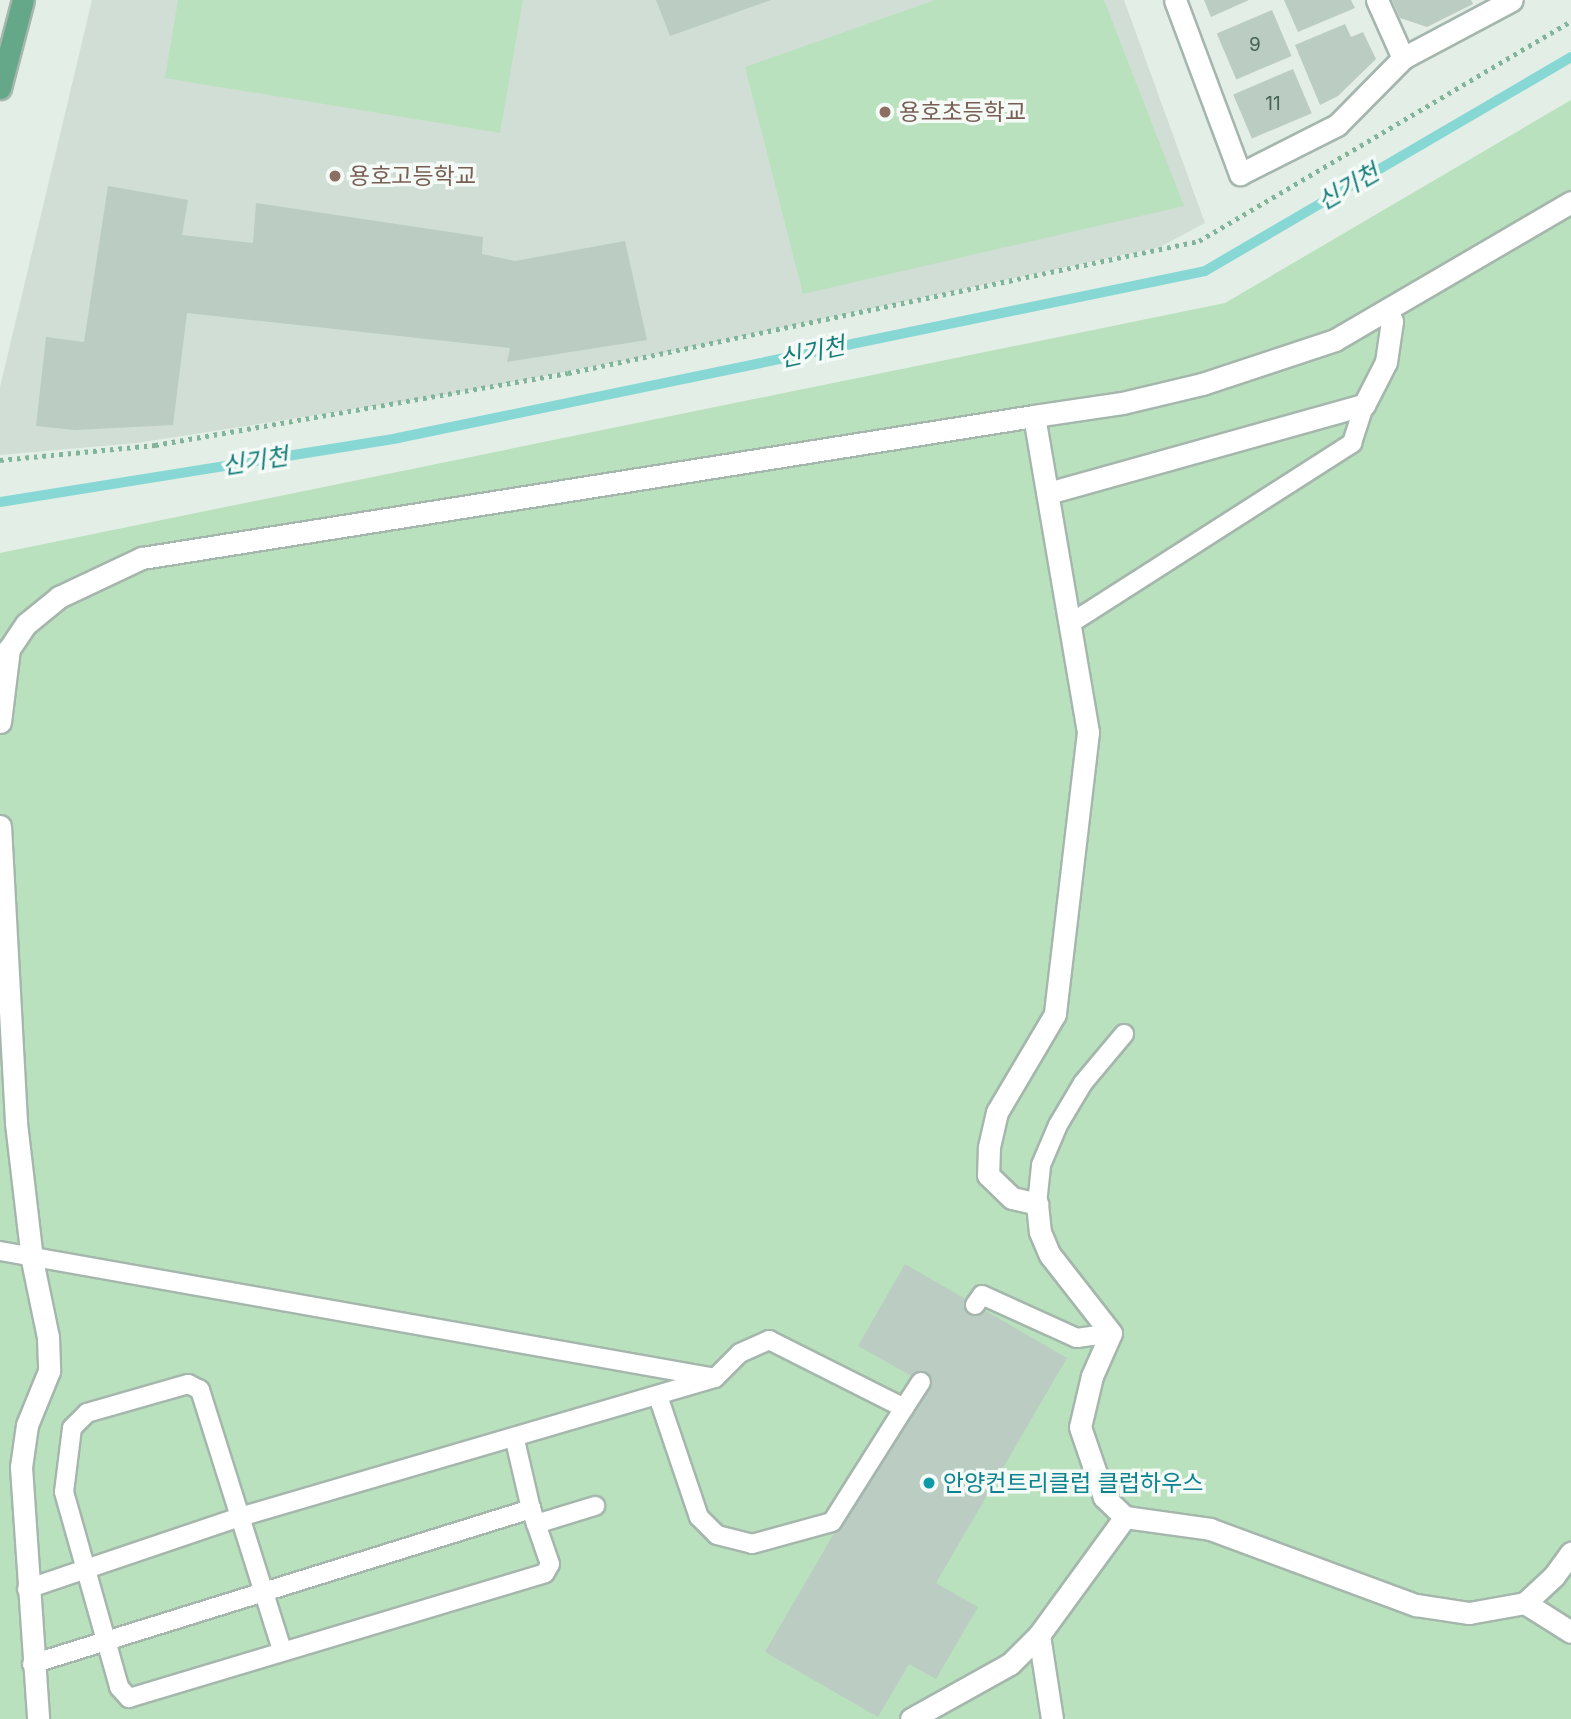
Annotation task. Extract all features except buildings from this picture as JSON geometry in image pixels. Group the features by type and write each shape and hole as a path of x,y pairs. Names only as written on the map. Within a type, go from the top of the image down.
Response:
{"main road":[{"path":"0,88 23,0"}],"street":[{"path":"1175,0 1240,174 1337,125 1403,58 1512,0"},
{"path":"1377,0 1403,58"},
{"path":"0,722 9,649 26,624 59,597 142,558 1122,403 1202,384 1335,340 1571,202"},
{"path":"1048,493 1364,405 1386,362 1392,321 1386,311"},
{"path":"1034,416 1072,623 1088,732 1067,942 1055,1014 997,1112 989,1148 988,1175 998,1188 1012,1198 1037,1204 1040,1232 1050,1255 1111,1333 1092,1376 1080,1427 1104,1497 1125,1517 1210,1529 1416,1605 1469,1613 1525,1603 1554,1576 1571,1553"},
{"path":"0,826 16,1123 32,1260 48,1336 49,1371 22,1448 27,1589 38,1719"},
{"path":"911,1719 1010,1664 1039,1635 1125,1517"},
{"path":"1525,1603 1571,1632"},
{"path":"1039,1635 1052,1719"}],"lane":[{"path":"1072,623 1352,443 1364,405"},
{"path":"1037,1204 1041,1166 1058,1125 1083,1083 1124,1034"},
{"path":"0,1251 32,1260 715,1378"},
{"path":"975,1305 982,1295 1077,1338 1111,1333"},
{"path":"27,1589 243,1516 515,1440 715,1378 740,1353 769,1339 904,1408"},
{"path":"658,1396 699,1517 717,1535 752,1544 832,1522 921,1382"},
{"path":"282,1650 260,1590 243,1516 200,1390 188,1384 87,1413 72,1428 64,1492 119,1687 129,1698 545,1573 550,1564 533,1517 515,1440"},
{"path":"32,1664 104,1638 260,1590 533,1517 595,1506"}],"path":[{"path":"0,460 155,445 568,373 1199,241 1571,21"}],"shaded area":[{"path":"92,0 1124,0 1205,223 1160,247 659,354 439,396 137,443 0,455 0,387"}],"green space":[{"path":"178,0 523,0 500,133 165,78"},
{"path":"935,0 1104,0 1184,206 803,294 745,67"},
{"path":"1571,100 1571,1719 0,1719 0,553 1225,303"}],"waterway":[{"name":"신기천","path":"0,502 398,438 1205,271 1571,57"}],"place":[{"name":"용호초등학교","path":"885,112"},
{"name":"용호고등학교","path":"335,176"},
{"name":"안양컨트리클럽 클럽하우스","path":"929,1483"}]}
